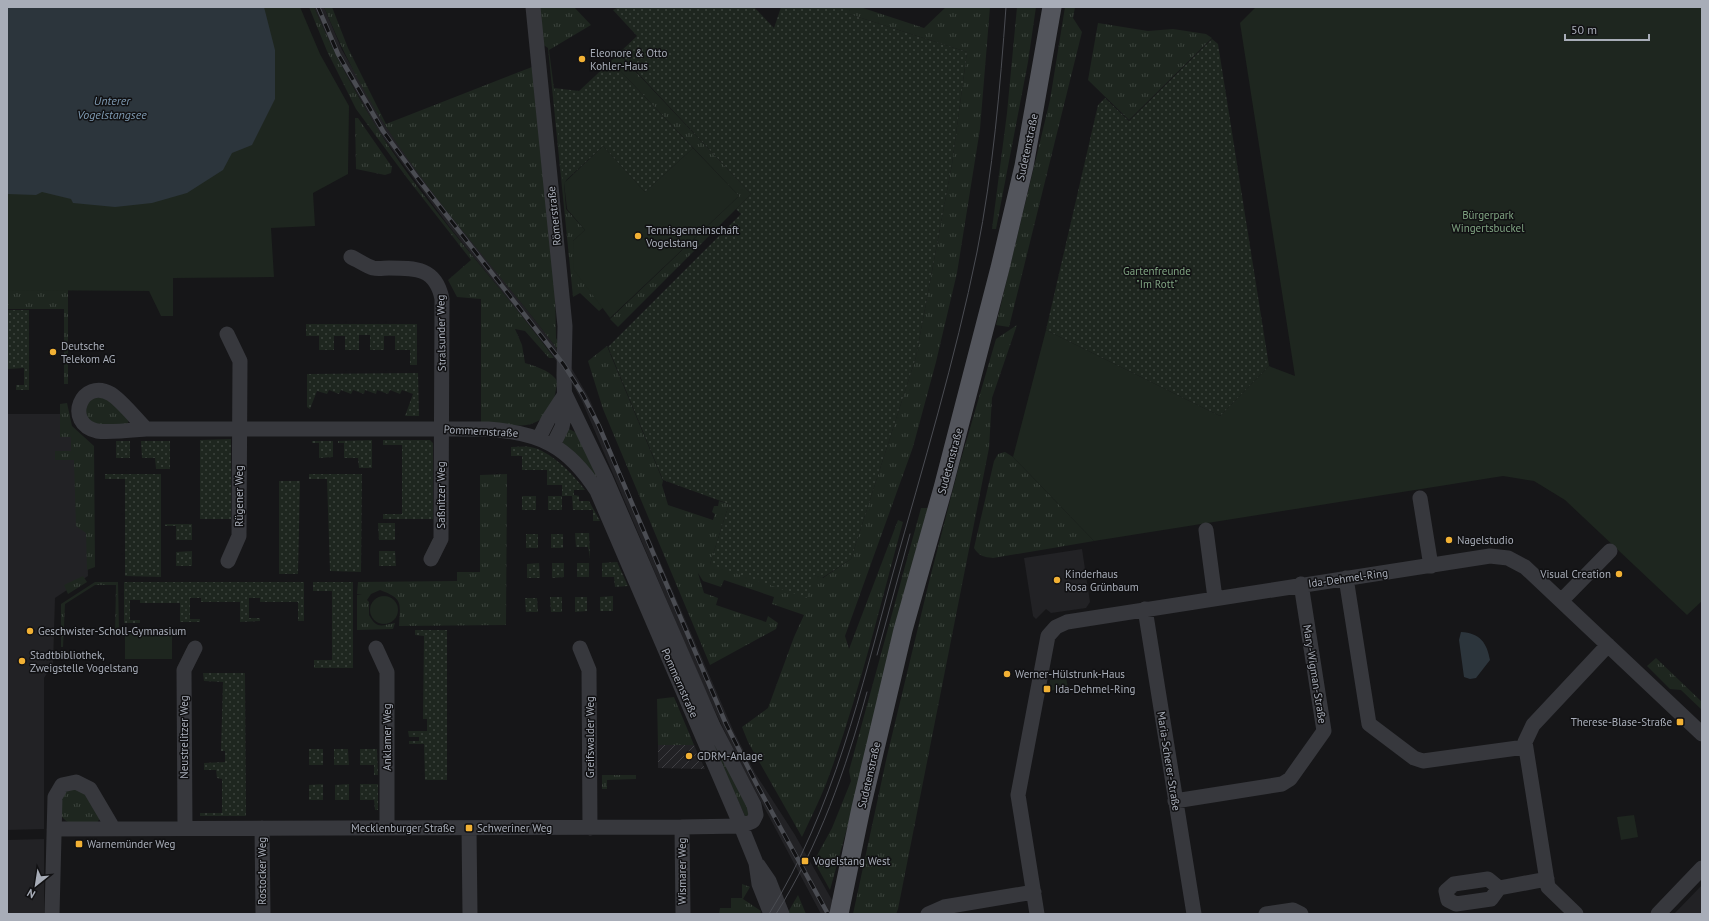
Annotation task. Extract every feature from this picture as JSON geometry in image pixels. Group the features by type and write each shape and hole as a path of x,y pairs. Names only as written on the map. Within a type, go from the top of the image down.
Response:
{"main road":[{"name":"Sudetenstraße","path":"840,908 903,630 943,488 1000,268 1025,158 1052,7"}],"street":[{"name":"Römerstraße","path":"533,7 565,326 566,412 562,427 546,441"},
{"name":"Stralsunder Weg","path":"350,257 374,268 421,270 428,274 440,290 442,299 442,429"},
{"name":"Rügener Weg","path":"227,334 240,361 239,536 228,560"},
{"path":"546,441 548,420 565,394"},
{"name":"Pommernstraße","path":"565,394 605,477 713,726 754,805 756,815 753,821 741,826"},
{"name":"Pommernstraße","path":"146,429 509,430 546,441 579,465 597,491 756,863 769,881 782,914"},
{"name":"Saßnitzer Weg","path":"431,559 441,539 442,429"},
{"path":"1420,498 1431,566"},
{"path":"1206,530 1215,598"},
{"path":"1561,601 1610,551"},
{"name":"Ida-Dehmel-Ring","path":"1037,914 1018,795 1048,636 1056,627 1068,622 1302,584 1490,556 1508,558 1525,567 1702,734"},
{"path":"1346,578 1369,724 1414,758 1423,761 1525,747"},
{"name":"Mary-Wigman-Straße","path":"1175,801 1282,784 1290,779 1324,731 1302,584"},
{"name":"Maria-Scherer-Straße","path":"1145,609 1194,914"},
{"path":"1576,914 1548,887 1524,742 1533,725 1608,645"},
{"name":"Neustrelitzer Weg","path":"185,828 184,670 195,648"},
{"name":"Anklamer Weg","path":"376,648 387,672 387,828"},
{"name":"Greifswalder Weg","path":"580,648 589,670 590,828"},
{"path":"52,914 55,797 62,785 76,782 90,789 113,828"},
{"name":"Mecklenburger Straße","path":"54,829 590,828 741,826"},
{"name":"Wismarer Weg","path":"682,827 683,914"},
{"name":"Rostocker Weg","path":"262,828 263,914"},
{"path":"469,828 470,914"},
{"name":"Pommernstraße","path":"756,863 759,884 771,914"},
{"path":"1658,914 1702,868"},
{"path":"1499,888 1547,879"},
{"path":"928,914 949,905 1034,892"},
{"path":"1266,914 1293,910 1301,914"}],"shaded area":[{"path":"314,7 324,7 342,50 385,125 422,178 546,334 572,369 589,398 734,732 755,773 795,835 840,914 821,914 735,753 704,688 582,401 570,380 545,345 448,225 377,129 335,54"},
{"name":"Geschwister-Scholl-Gymnasium","path":"7,414 67,414 70,430 86,442 88,576 55,598 53,664 44,678 44,829 7,830"},
{"name":"Kinderhaus Rosa Grünbaum","path":"1082,549 1090,602 1086,608 1051,613 1046,609 1036,619 1033,616 1024,558"},
{"path":"658,745 694,745 705,769 658,768"},
{"path":"44,839 44,914 7,914 7,840"},
{"path":"1702,885 1702,914 1674,914"}],"green space":[{"path":"7,7 300,7 320,54 349,106 348,174 313,193 315,226 271,228 274,277 173,278 173,316 161,316 149,291 7,290"},
{"path":"309,7 314,7 351,84 397,158 418,188 554,358 549,358 525,331 515,329 522,345 525,363 537,367 552,375 557,382 552,406 546,415 537,422 519,426 481,422 481,299 457,297 448,280 471,260 407,178 356,109 327,51"},
{"path":"324,7 332,7 348,48 386,124 532,67 555,286 556,338 560,345 558,350 447,211 405,155 376,111 344,53"},
{"path":"539,7 574,7 591,25 549,50 566,181 564,184 566,209 585,230 573,241 579,270 606,305 599,311 580,293 573,297 548,48 542,44"},
{"path":"619,7 754,7 774,28 781,7 848,7 849,14 967,52 952,164 916,357 851,559 822,578 814,575 807,598 710,564 729,504 663,480 608,347 741,214 736,209 751,194 619,53 637,36 613,10"},
{"path":"844,7 860,7 924,28 946,7 990,7 980,129 957,273 936,362 913,447 845,636 849,649 898,520 903,522 868,654 838,752 826,784 802,837 748,742 742,727 768,708 794,637 804,615 772,604 774,597 724,580 721,587 703,581 698,573 704,593 718,598 716,605 766,622 768,616 778,623 776,629 710,665 603,409 588,361 607,346 663,481 662,485 668,505 713,520 715,514 712,512 714,506 718,506 719,501 729,504 710,564 814,575 823,578 851,559 916,357 952,164 967,52 849,14"},
{"path":"1017,7 1036,7 1028,62 996,229 992,229 1007,113"},
{"path":"1065,7 1075,7 1073,18 1082,32 1009,327 996,325 1050,100"},
{"name":"Bürgerpark Wingertsbuckel","path":"1256,7 1702,7 1702,601 1687,615 1565,500 1534,481 1503,476 1094,541 1013,457 1046,330 1220,416 1269,366 1295,376 1240,23"},
{"path":"1098,23 1148,31 1173,29 1206,34 1212,38 1129,120 1088,80"},
{"name":"Gartenfreunde \"Im Rott\"","path":"1212,39 1218,44 1269,366 1220,416 1046,330 1098,105 1105,98 1129,121"},
{"path":"619,54 751,194 618,327 610,319 739,196 611,61"},
{"path":"611,61 693,148 645,192 603,146 563,183 554,88 579,91"},
{"path":"355,118 358,118 392,167 391,173 385,175 356,169"},
{"name":"Tennisgemeinschaft Vogelstang","path":"603,146 645,192 693,148 739,196 610,318 574,270 573,241 585,230 567,209 564,183"},
{"path":"7,287 68,289 68,384 64,384 64,309 7,309"},
{"path":"7,310 29,310 29,390 16,390 16,385 24,385 24,368 7,369"},
{"path":"306,324 417,324 417,365 410,365 410,350 395,350 395,336 384,336 384,350 370,350 370,335 359,335 359,350 345,350 345,336 334,336 334,350 319,350 319,336 306,336"},
{"path":"1017,325 992,398 989,448 898,909 896,914 853,914 887,756 959,466 996,339"},
{"path":"418,373 419,416 405,416 413,394 402,390 400,394 390,390 388,394 377,390 376,394 365,390 364,394 353,390 351,394 341,390 339,394 329,390 327,394 317,391 310,409 307,407 307,374"},
{"path":"91,397 108,398 129,419 128,423 125,426 95,425 87,420 85,404"},
{"path":"67,403 72,426 94,446 95,567 87,570 86,533 76,526 74,460 55,460 55,451 71,451 71,437 60,437 60,404"},
{"path":"569,429 577,433 749,807 747,820 699,718 602,490 563,444 561,435"},
{"path":"231,439 231,519 200,519 200,440"},
{"path":"372,440 372,468 359,468 358,458 344,458 344,443 338,443 338,441"},
{"path":"383,440 430,440 433,443 433,519 383,519 383,514 402,514 402,445 383,445"},
{"path":"116,441 130,441 130,458 116,458"},
{"path":"141,441 170,441 170,469 156,469 155,458 142,458"},
{"path":"312,441 333,441 333,457 319,458 319,443 312,443"},
{"path":"511,447 528,447 538,449 561,464 575,477 585,490 574,490 574,495 579,496 579,501 589,501 600,521 593,521 593,510 573,510 572,496 562,496 562,485 547,485 547,470 522,470 522,456 511,456"},
{"path":"1005,452 1013,457 1094,541 993,558 984,557 978,553 974,548 994,461 998,454"},
{"path":"105,474 161,474 161,577 125,576 125,479 105,479"},
{"path":"309,474 362,474 361,572 330,571 327,479 309,479"},
{"path":"507,474 506,625 399,626 400,607 397,599 380,590 371,594 367,600 369,602 369,615 377,625 395,623 393,629 357,630 357,595 362,595 357,594 358,582 457,581 457,572 480,572 480,475"},
{"path":"279,481 300,481 298,574 279,574"},
{"path":"522,496 536,496 536,510 522,510"},
{"path":"548,496 562,496 562,510 548,510"},
{"path":"921,508 930,508 830,890 814,861 832,828 851,781 849,771"},
{"path":"378,523 395,523 395,540 379,540"},
{"path":"165,524 192,524 192,540 176,540 176,526 165,526"},
{"path":"575,533 589,533 590,558 588,547 576,547"},
{"path":"526,534 538,534 538,548 526,548"},
{"path":"551,534 563,534 563,548 551,548"},
{"path":"192,551 192,566 176,566 176,552"},
{"path":"379,551 395,551 396,566 379,566"},
{"path":"617,562 628,586 615,587 614,577 602,577 602,563"},
{"path":"539,563 540,578 527,578 527,564"},
{"path":"552,563 564,563 564,577 552,578"},
{"path":"577,563 589,563 589,577 577,577"},
{"path":"83,576 87,582 68,594 64,585"},
{"path":"95,582 118,582 119,632 174,632 174,634 115,635 116,585 95,585 65,604 63,647 61,647 61,604"},
{"path":"124,582 304,582 304,621 298,621 298,602 260,602 260,598 249,598 249,618 260,618 260,621 240,622 240,602 201,602 201,598 190,598 190,619 200,619 200,622 180,622 180,603 140,603 140,600 130,600 130,620 140,620 140,623 124,623"},
{"path":"313,582 353,582 353,668 314,668 314,660 332,660 332,591 313,591"},
{"path":"384,596 394,600 398,610 394,620 384,624 374,620 370,610 374,600"},
{"path":"613,596 613,611 600,611 600,597"},
{"path":"550,597 562,597 562,612 551,612"},
{"path":"575,597 587,597 587,611 575,612"},
{"path":"525,598 537,598 538,612 526,612"},
{"path":"415,630 447,630 447,780 425,780 424,744 409,744 409,741 419,741 419,737 409,737 408,731 427,731 427,719 423,719 424,636 415,635"},
{"path":"125,635 172,635 172,659 125,659"},
{"path":"1656,658 1702,702 1702,710 1681,690 1670,689 1647,666"},
{"path":"203,673 245,673 246,816 200,816 200,813 222,813 222,779 217,778 216,770 204,770 204,763 225,762 225,751 221,751 223,682 204,681"},
{"path":"1066,678 1068,687 1049,691 1050,680"},
{"path":"674,697 694,745 658,745 657,699"},
{"path":"309,749 323,749 323,765 309,765"},
{"path":"334,749 348,749 349,765 334,765"},
{"path":"360,749 377,749 378,775 374,775 374,765 360,765"},
{"path":"602,775 636,775 636,779 607,780 607,789 602,789"},
{"path":"323,784 323,800 309,800 309,785"},
{"path":"349,784 349,800 335,800 335,785"},
{"path":"360,784 378,784 378,810 375,810 374,800 360,800"},
{"path":"81,788 100,818 97,823 68,822 61,815 60,803 65,790"},
{"path":"1634,815 1638,837 1621,840 1617,817"},
{"path":"742,884 750,887 743,899 761,911 760,914 719,914 720,908 731,908 731,898 742,898"},
{"path":"798,895 806,914 787,914"}],"water":[{"name":"Unterer Vogelstangsee","path":"7,7 264,7 275,50 275,99 252,145 232,153 223,170 187,193 152,203 115,207 73,203 71,199 42,192 36,195 7,194"},
{"path":"1461,632 1473,634 1482,640 1489,654 1490,660 1476,678 1470,679 1464,677 1459,640"}],"tram line":[{"path":"769,914 792,874 811,833 843,748 857,705 949,373 983,222 992,161 1006,7"},
{"path":"877,655 910,534"},
{"path":"776,914 805,861 830,806 850,750 867,692"}],"railway":[{"path":"318,7 338,54 383,131 419,180 564,365 583,395 599,426 726,724 757,785 828,914"}],"place":[{"name":"Eleonore & Otto Kohler-Haus","path":"582,59"},
{"name":"Tennisgemeinschaft Vogelstang","path":"638,236"},
{"name":"Deutsche Telekom AG","path":"53,352"},
{"name":"Nagelstudio","path":"1449,540"},
{"name":"Visual Creation","path":"1619,574"},
{"name":"Kinderhaus Rosa Grünbaum","path":"1057,580"},
{"name":"Geschwister-Scholl-Gymnasium","path":"30,631"},
{"name":"Stadtbibliothek, Zweigstelle Vogelstang","path":"22,661"},
{"name":"Werner-Hülstrunk-Haus","path":"1007,674"},
{"name":"Ida-Dehmel-Ring","path":"1047,689"},
{"name":"Therese-Blase-Straße","path":"1680,722"},
{"name":"GDRM-Anlage","path":"689,756"},
{"name":"Schweriner Weg","path":"469,828"},
{"name":"Warnemünder Weg","path":"79,844"},
{"name":"Vogelstang West","path":"805,861"}]}
